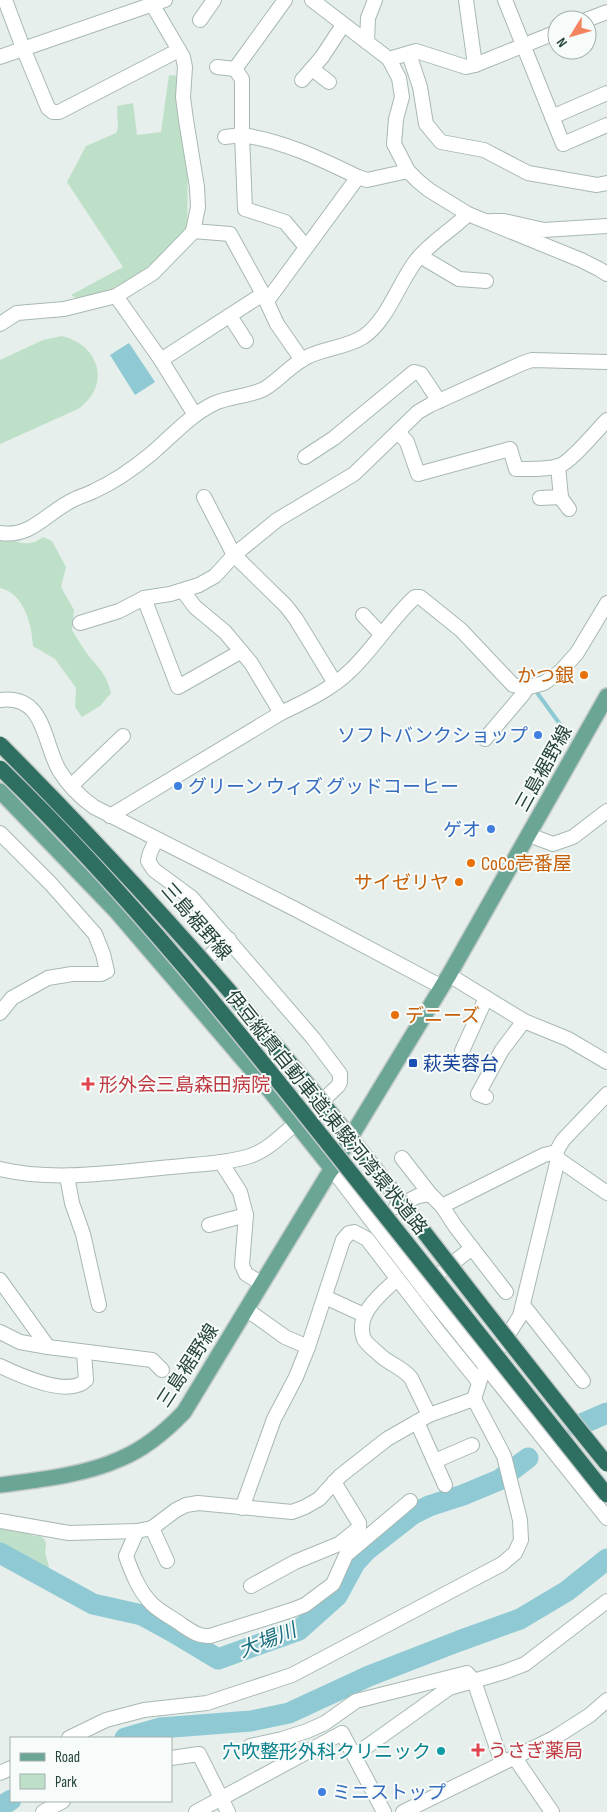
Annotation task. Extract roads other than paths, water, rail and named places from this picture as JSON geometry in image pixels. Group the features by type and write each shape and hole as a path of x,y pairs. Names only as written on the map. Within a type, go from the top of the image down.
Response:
{"highway":[{"name":"伊豆縦貫自動車道;東駿河湾環状道路","path":"0,744 83,828 210,968 316,1094 607,1464"},
{"name":"伊豆縦貫自動車道;東駿河湾環状道路","path":"0,768 85,856 179,961 264,1062 607,1495"}],"main road":[{"name":"三島裾野線","path":"0,1486 62,1476 118,1460 136,1451 170,1426 184,1412 446,981 607,696"},
{"name":"三島裾野線","path":"0,739 86,825 206,959 348,1144"},
{"path":"0,791 116,911 296,1123 332,1169"}],"street":[{"path":"5,0 48,108 52,112 58,112 179,50"},
{"path":"0,57 127,6 152,4 165,0"},
{"path":"200,20 214,0"},
{"path":"235,69 285,0"},
{"path":"312,0 389,59 399,78 402,98 396,120 394,144 408,171 429,190 468,214 581,260 607,274"},
{"path":"367,42 368,18 375,0"},
{"path":"466,0 475,65"},
{"path":"505,0 564,144 607,125"},
{"path":"0,324 17,313 64,309 116,296 154,272 193,231 198,207 197,186 183,98 185,67 179,50 152,4"},
{"path":"302,80 343,25"},
{"path":"389,59 416,51 466,67 547,36"},
{"path":"409,54 420,87 426,124 441,142 484,150 528,173 597,185 607,184"},
{"path":"217,67 235,69 242,79 245,209 285,222 306,247"},
{"path":"312,69 329,82"},
{"path":"552,117 607,93"},
{"path":"225,137 242,135 267,139 323,160 367,180 408,171"},
{"path":"161,360 230,316 265,298 358,177"},
{"path":"0,533 12,535 32,528 61,506 119,477 151,454 195,415 213,404 233,397 254,394 266,388 302,360 317,353 351,343 363,336 380,319 414,263 426,249 468,214"},
{"path":"485,221 504,220 544,230 607,226"},
{"path":"193,231 230,234 277,324 302,360"},
{"path":"420,256 459,279 486,281"},
{"path":"116,296 161,360 195,415"},
{"path":"230,316 246,341"},
{"path":"80,623 119,611 144,598 183,591 215,576 234,555 277,520 354,474 418,412 440,401 532,360 607,362"},
{"path":"304,456 334,438 414,372 420,374 440,401"},
{"path":"398,432 407,442 418,474 510,450 516,469 558,466 572,456 607,420"},
{"path":"540,498 565,503 558,466"},
{"path":"204,497 234,555 286,606 335,682"},
{"path":"183,591 195,607 225,632 251,663 281,712"},
{"path":"110,816 281,712 301,704 335,682 351,670 415,597 420,597 461,630 513,686 526,688 544,683 561,671 576,652 607,603"},
{"path":"144,598 178,687 240,652"},
{"path":"363,615 381,634"},
{"path":"485,739 524,693 526,688"},
{"path":"0,700 9,699 21,702 33,710 41,722 59,770 82,798 110,816 296,909 446,981 486,998 524,1021 568,1039 607,1062"},
{"path":"71,786 123,736"},
{"path":"529,834 553,844 573,837 607,811"},
{"path":"0,833 51,884 95,934 107,971 101,974 72,974 48,978 12,998 0,1013"},
{"path":"156,840 148,860 154,870 192,898 313,1038 340,1074 338,1086 318,1105"},
{"path":"206,959 229,939"},
{"path":"462,1051 486,998"},
{"path":"486,1097 478,1094 502,1050 524,1021"},
{"path":"71,1737 106,1720 144,1710 207,1703 292,1675 502,1564 515,1553 521,1540 520,1520 504,1456 474,1399 486,1368 520,1316 557,1155 563,1140 607,1094"},
{"path":"0,1169 22,1174 67,1176 221,1162 249,1156 263,1150 296,1123"},
{"path":"348,1144 444,1270 504,1342 548,1402 607,1474"},
{"path":"442,1206 544,1156 557,1155 607,1193"},
{"path":"402,1158 430,1194 442,1206 506,1292"},
{"path":"221,1162 240,1192 246,1215 242,1265 246,1274 262,1283"},
{"path":"332,1169 368,1218 486,1368 607,1518"},
{"path":"67,1176 72,1203 83,1234 99,1305"},
{"path":"396,1207 418,1196 430,1194"},
{"path":"209,1225 246,1215"},
{"path":"242,1508 274,1420 296,1377 308,1347 343,1240 350,1233 354,1232 367,1239 479,1382"},
{"path":"444,1270 472,1248"},
{"path":"398,1279 382,1293 364,1315 364,1339 381,1356 412,1378 429,1414"},
{"path":"0,1280 48,1347"},
{"path":"325,1297 364,1315"},
{"path":"523,1306 583,1381"},
{"path":"246,1309 285,1337 308,1347"},
{"path":"440,1334 452,1324"},
{"path":"0,1332 20,1342 152,1360 162,1370"},
{"path":"0,1366 34,1382 59,1386 79,1385 86,1380 84,1352"},
{"path":"0,1521 69,1533 137,1531 152,1528 176,1510 186,1505 198,1503 292,1512 319,1499 334,1482 387,1439 429,1414 474,1399"},
{"path":"417,1422 446,1485"},
{"path":"435,1461 472,1445"},
{"path":"251,1586 295,1562 339,1544 359,1528 359,1523 334,1482"},
{"path":"137,1531 126,1556 132,1573 142,1591 153,1605 203,1637 304,1605 333,1584 346,1555 410,1501"},
{"path":"152,1528 167,1561"},
{"path":"355,1755 449,1688 525,1664 607,1600"},
{"path":"250,1746 307,1731 325,1723 356,1701 467,1673 474,1681 509,1760 552,1812"},
{"path":"403,1812 554,1738 590,1715 607,1700"},
{"path":"196,1812 342,1733 384,1812"},
{"path":"172,1758 199,1754 228,1812"},
{"path":"43,1812 61,1802"}],"water":[{"path":"129,343 155,382 135,395 110,355"}],"waterway":[{"path":"538,694 570,738"},
{"name":"大場川","path":"577,1426 607,1413"},
{"name":"大場川","path":"0,1553 93,1604 142,1615 218,1659 299,1630 337,1596 355,1563 367,1550 413,1514 429,1506 463,1495 499,1480 528,1458"},
{"name":"大場川","path":"128,1737 160,1728 251,1721 289,1713 369,1676 520,1619 567,1591 607,1559"},
{"name":"大場川","path":"0,1807 10,1801"}],"place":[{"name":"かつ銀","path":"584,675"},
{"name":"ソフトバンクショップ","path":"538,735"},
{"name":"グリーン ウィズ グッドコーヒー","path":"178,786"},
{"name":"ゲオ","path":"491,829"},
{"name":"CoCo壱番屋","path":"471,863"},
{"name":"サイゼリヤ","path":"459,882"},
{"name":"デニーズ","path":"395,1015"},
{"name":"萩芙蓉台","path":"413,1063"},
{"name":"形外会三島森田病院","path":"88,1084"},
{"name":"うさぎ薬局","path":"478,1750"},
{"name":"穴吹整形外科クリニック","path":"441,1751"},
{"name":"ミニストップ","path":"322,1792"}]}
